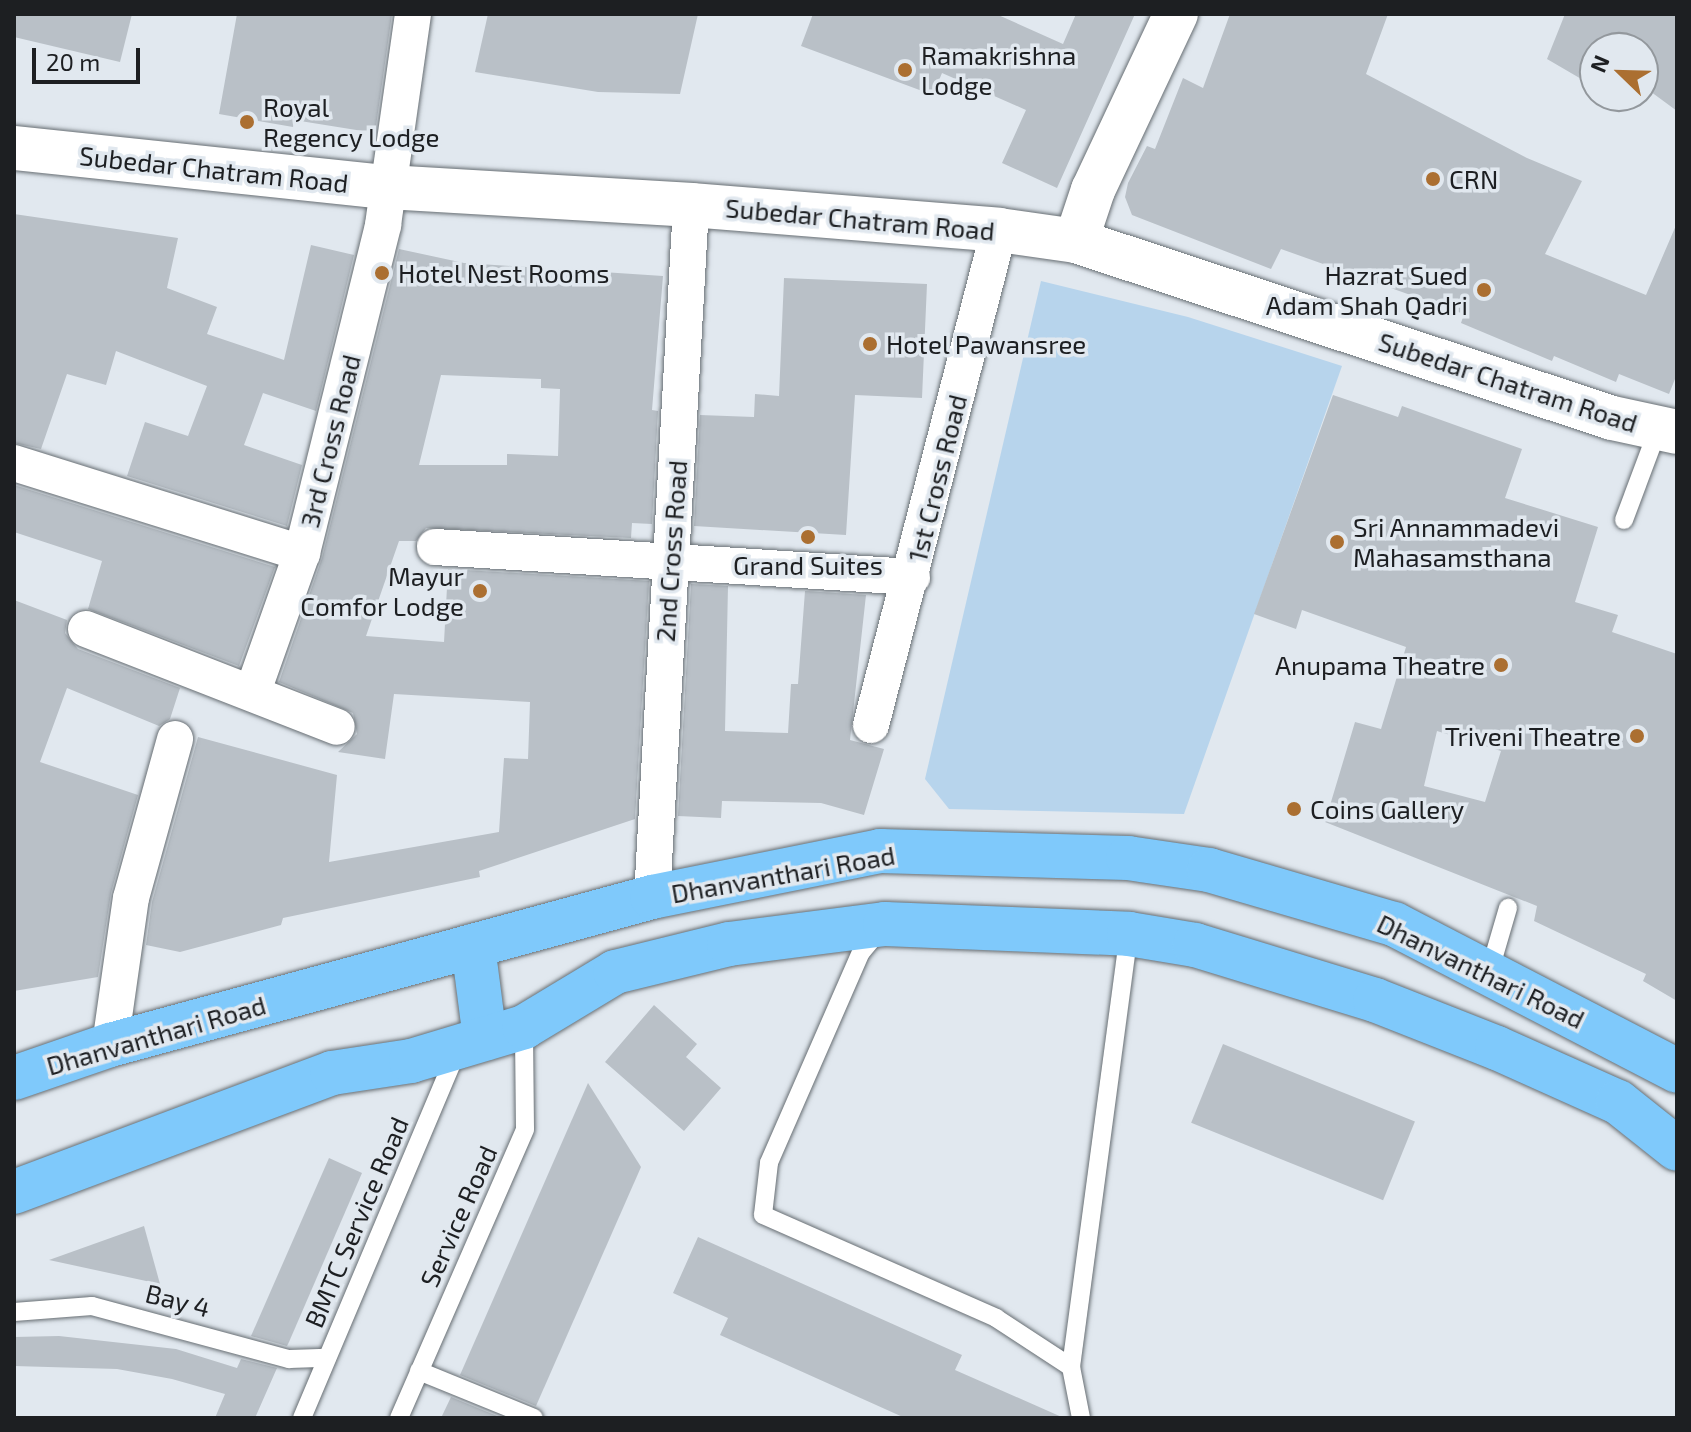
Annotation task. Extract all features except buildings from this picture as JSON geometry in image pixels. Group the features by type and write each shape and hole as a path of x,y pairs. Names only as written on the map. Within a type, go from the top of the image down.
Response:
{"main road":[{"name":"Dhanvanthari Road","path":"14,1078 110,1045 652,897 880,851 1128,858 1209,870 1394,924 1677,1071"},
{"path":"14,1192 332,1073 489,1037 615,972 729,944 885,924 1129,934 1195,945 1375,1000 1618,1102 1677,1149"},
{"path":"473,946 489,1037"}],"street":[{"name":"3rd Cross Road","path":"253,691 302,553 388,187 413,14"},
{"path":"1076,241 1093,190 1176,14"},
{"name":"Subedar Chatram Road","path":"14,148 388,187 691,205 999,230 1076,241 1612,418 1667,430"},
{"name":"2nd Cross Road","path":"652,897 691,205"},
{"name":"1st Cross Road","path":"871,725 912,577 999,230"},
{"path":"14,463 302,553"},
{"path":"435,547 912,577"},
{"path":"86,629 253,691 337,727"},
{"path":"110,1045 131,898 175,739"}],"lane":[{"path":"1624,520 1667,430"},
{"path":"1489,973 1508,908"},
{"path":"885,924 861,952 769,1163 763,1215 996,1318 1071,1367"},
{"path":"1081,1418 1071,1367 1129,934"},
{"name":"BMTC Service Road","path":"302,1418 327,1358 489,1037"},
{"name":"Service Road","path":"399,1418 525,1129 489,1037"},
{"name":"Bay 4","path":"14,1312 92,1306 289,1359 327,1358"},
{"path":"419,1371 534,1418"}],"shaded area":[{"path":"1041,281 1188,317 1342,366 1184,814 949,809 925,779"}],"place":[{"name":"Ramakrishna Lodge","path":"905,70"},
{"name":"Royal Regency Lodge","path":"247,122"},
{"name":"CRN","path":"1433,179"},
{"name":"Hotel Nest Rooms","path":"382,273"},
{"name":"Hazrat Sued Adam Shah Qadri","path":"1484,290"},
{"name":"Hotel Pawansree","path":"870,344"},
{"name":"Grand Suites","path":"808,537"},
{"name":"Sri Annammadevi Mahasamsthana","path":"1337,542"},
{"name":"Mayur Comfor Lodge","path":"480,591"},
{"name":"Anupama Theatre","path":"1501,665"},
{"name":"Triveni Theatre","path":"1637,736"},
{"name":"Coins Gallery","path":"1294,809"}]}
